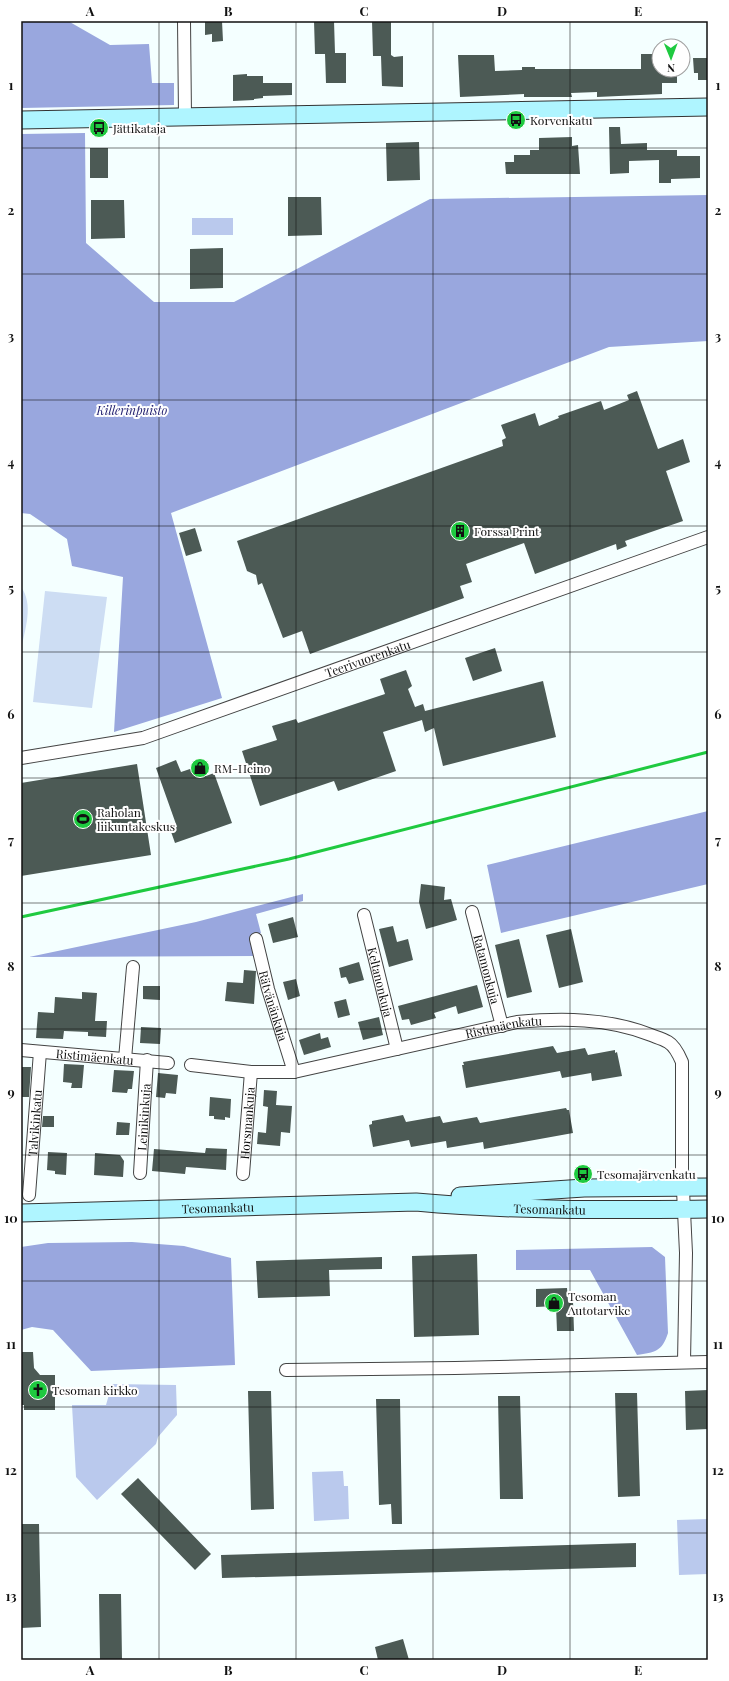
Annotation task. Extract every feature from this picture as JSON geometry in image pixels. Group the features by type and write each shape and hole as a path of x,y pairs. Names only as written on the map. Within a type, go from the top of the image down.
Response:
{"main road":[{"path":"21,120 708,107"},
{"name":"Tesomankatu","path":"416,1202 454,1196 584,1188 708,1187"},
{"name":"Tesomankatu","path":"21,1213 416,1202 459,1206 602,1210 708,1209"}],"street":[{"path":"184,21 185,116"},
{"name":"Teerivuorenkatu","path":"21,758 143,738 708,536"},
{"name":"Ratamonkuja","path":"472,912 502,1026"},
{"name":"Keltanonkuja","path":"364,915 397,1049"},
{"name":"Rätvänänkuja","path":"256,939 268,989 294,1072"},
{"path":"125,1059 133,967"},
{"name":"Ristimäenkatu","path":"191,1065 251,1072 294,1072 502,1026 550,1020 609,1023 639,1031 669,1042 678,1052 682,1062 684,1186"},
{"name":"Ristimäenkatu","path":"21,1050 168,1063"},
{"name":"Talvikinkatu","path":"29,1195 40,1052"},
{"name":"Leinikinkuja","path":"140,1173 147,1060"},
{"name":"Horsmankuja","path":"243,1174 251,1072"},
{"path":"684,1186 686,1253 684,1362"},
{"path":"286,1370 708,1362"}],"shaded area":[{"path":"192,218 233,218 233,235 192,235"},
{"path":"21,587 25,594 28,609 21,649"},
{"path":"45,591 107,597 92,708 33,702"},
{"path":"112,1384 176,1385 177,1415 158,1437 156,1444 97,1500 76,1477 72,1405 106,1405"},
{"path":"343,1471 344,1486 348,1486 349,1519 314,1521 312,1472"},
{"path":"708,1519 708,1574 679,1575 677,1520"}],"green space":[{"path":"21,21 68,21 110,45 149,44 152,83 174,83 174,105 21,108"},
{"name":"Killerinpuisto","path":"85,133 86,243 154,302 234,302 430,199 708,195 708,341 609,347 171,513 222,698 114,732 123,577 72,566 67,539 30,514 21,513 21,134"},
{"path":"708,811 708,884 501,933 487,865"},
{"path":"303,894 303,901 256,914 261,933 250,937 256,956 29,957 196,922"},
{"path":"132,1242 184,1246 231,1258 235,1365 91,1371 53,1330 32,1327 21,1330 21,1247 48,1243"},
{"path":"652,1247 665,1257 668,1333 660,1348 653,1352 643,1354 637,1355 590,1270 516,1270 516,1250"}],"building":[{"path":"205,21 222,21 223,41 212,42 212,34 205,35"},
{"path":"314,21 334,21 335,53 346,53 346,83 326,83 325,54 315,54"},
{"path":"372,21 391,21 391,55 394,57 403,56 403,87 382,86 381,56 373,56"},
{"path":"641,54 651,54 651,78 677,78 677,83 662,83 662,94 597,97 597,92 571,93 572,97 524,97 524,94 460,97 458,55 494,55 495,71 522,70 522,67 535,67 535,69 641,69"},
{"path":"693,58 708,58 708,80 698,80 698,73 694,73"},
{"path":"247,74 247,76 263,76 263,83 292,83 292,95 263,96 263,98 254,100 233,101 233,75"},
{"path":"609,127 620,127 621,144 647,143 647,150 677,150 677,156 700,156 700,178 671,179 671,183 659,183 659,160 629,161 629,173 610,174"},
{"path":"572,137 572,146 578,145 580,174 506,174 505,162 514,162 514,155 530,155 530,150 539,150 539,138"},
{"path":"419,142 420,180 387,181 386,143"},
{"path":"90,148 108,148 108,178 90,178"},
{"path":"288,197 321,197 322,235 288,236"},
{"path":"91,200 124,200 125,238 91,239"},
{"path":"223,248 223,288 190,289 190,249"},
{"name":"Forssa Print","path":"637,391 658,449 683,439 690,462 666,471 683,521 625,541 627,546 617,550 616,544 535,574 524,543 466,564 472,582 460,586 464,598 310,654 302,631 283,638 262,583 258,585 256,575 247,571 237,541 503,446 502,440 506,438 501,425 535,413 539,426 559,418 558,416 601,401 604,410 629,400 627,395"},
{"path":"195,528 202,551 186,556 179,533"},
{"path":"495,648 502,671 473,681 465,658"},
{"path":"406,670 412,686 408,689 415,707 423,704 425,711 543,681 556,737 443,766 434,728 425,732 422,720 383,732 396,771 338,791 334,781 260,806 242,751 277,740 272,726 296,719 298,723 385,694 380,679"},
{"path":"176,760 181,772 202,765 206,776 214,773 232,823 175,843 170,829 177,827 156,768"},
{"name":"Raholan liikuntakeskus","path":"137,764 151,855 21,876 21,783"},
{"path":"421,884 445,887 444,900 451,899 457,920 426,929 419,902"},
{"path":"293,917 298,937 273,943 268,924"},
{"path":"393,926 397,942 408,939 413,960 389,967 379,929"},
{"path":"571,929 583,982 559,988 546,935"},
{"path":"519,939 532,992 507,998 495,945"},
{"path":"359,962 364,980 349,984 346,977 341,978 339,968"},
{"path":"244,970 256,971 254,1004 225,1001 227,982 243,983"},
{"path":"296,979 300,996 288,1000 283,982"},
{"path":"477,985 483,1007 458,1014 456,1006 434,1013 436,1018 411,1025 409,1019 402,1020 398,1006"},
{"path":"143,986 160,986 160,1000 143,999"},
{"path":"82,992 97,993 95,1021 107,1021 106,1037 88,1036 88,1032 64,1031 63,1039 36,1038 38,1012 54,1013 55,997 82,999"},
{"path":"346,999 350,1015 338,1018 334,1002"},
{"path":"379,1017 383,1035 363,1040 358,1022"},
{"path":"141,1027 161,1028 160,1044 140,1043"},
{"path":"320,1033 321,1039 328,1037 331,1047 304,1055 299,1040"},
{"path":"553,1046 557,1053 585,1048 588,1055 615,1050 615,1053 617,1052 622,1076 592,1081 591,1073 562,1078 560,1071 466,1088 462,1065 464,1065 463,1062"},
{"path":"64,1064 84,1065 82,1088 71,1088 72,1083 63,1082"},
{"path":"21,1067 31,1067 29,1097 21,1097"},
{"path":"114,1070 134,1071 132,1089 128,1089 127,1093 112,1092"},
{"path":"158,1073 178,1075 176,1094 166,1093 165,1098 156,1097"},
{"path":"264,1090 277,1091 276,1105 292,1106 290,1133 281,1132 280,1146 257,1144 258,1132 266,1133 268,1107 263,1106"},
{"path":"210,1097 231,1099 230,1118 225,1117 225,1120 214,1119 214,1116 209,1116"},
{"path":"566,1108 569,1110 573,1133 484,1149 483,1142 447,1148 446,1141 411,1147 409,1140 373,1147 369,1125 372,1124 372,1121 403,1115 406,1122 440,1116 443,1123 477,1117 480,1123"},
{"path":"43,1116 54,1116 54,1127 42,1127"},
{"path":"117,1122 130,1123 129,1135 116,1135"},
{"path":"206,1148 227,1149 226,1170 186,1167 185,1174 152,1171 154,1149 205,1153"},
{"path":"48,1152 67,1153 66,1175 55,1174 55,1171 47,1170"},
{"path":"95,1153 120,1155 124,1161 123,1177 94,1175"},
{"path":"477,1254 479,1335 414,1337 412,1256"},
{"path":"382,1257 382,1269 329,1270 330,1296 258,1298 256,1261"},
{"path":"567,1288 568,1301 573,1301 574,1331 557,1331 556,1306 536,1307 536,1289"},
{"name":"Tesoman kirkko","path":"21,1352 33,1352 34,1368 40,1375 55,1375 55,1410 24,1410 24,1405 21,1405"},
{"path":"708,1390 708,1429 686,1430 685,1391"},
{"path":"248,1391 271,1391 274,1509 251,1510"},
{"path":"615,1393 637,1393 640,1496 618,1497"},
{"path":"498,1396 520,1396 523,1499 500,1499"},
{"path":"376,1399 400,1399 402,1524 392,1524 391,1504 379,1505"},
{"path":"138,1478 211,1554 195,1570 121,1494"},
{"path":"21,1524 39,1524 41,1627 21,1628"},
{"path":"636,1543 636,1567 222,1578 221,1555"},
{"path":"99,1594 121,1594 122,1660 100,1660"},
{"path":"403,1639 409,1660 378,1660 375,1647"}],"railway":[{"path":"21,917 289,859 708,752"}],"place":[{"name":"Korvenkatu","path":"516,120"},
{"name":"Jättikataja","path":"99,128"},
{"name":"Forssa Print","path":"460,531"},
{"name":"RM-Heino","path":"200,768"},
{"name":"Raholan liikuntakeskus","path":"83,819"},
{"name":"Tesomajärvenkatu","path":"583,1174"},
{"name":"Tesoman Autotarvike","path":"554,1303"},
{"name":"Tesoman kirkko","path":"38,1390"}]}
